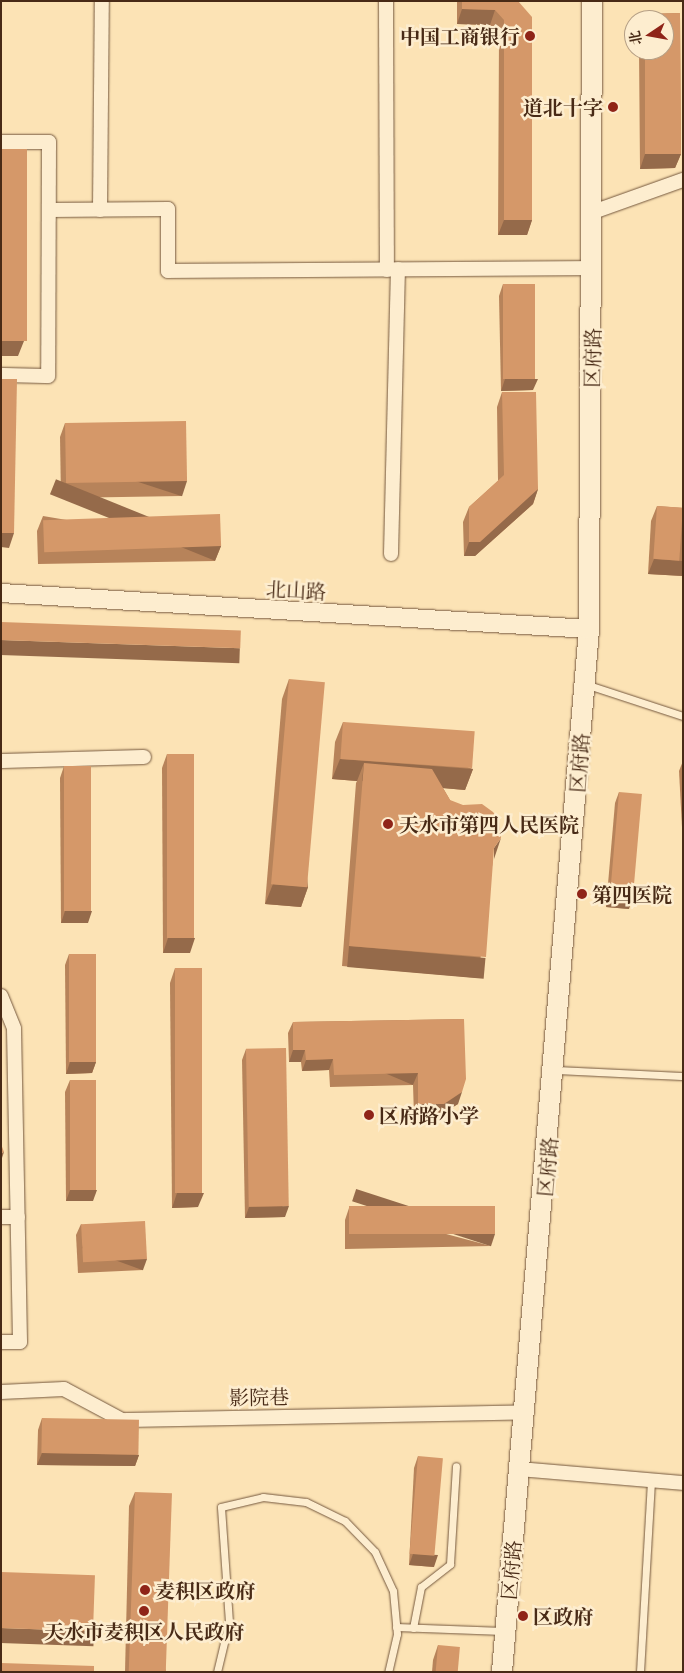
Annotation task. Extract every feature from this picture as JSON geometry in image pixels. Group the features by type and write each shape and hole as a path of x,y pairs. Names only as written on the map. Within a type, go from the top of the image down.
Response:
{"main road":[{"name":"区府路","path":"502,1672 555,1070 589,629 593,268 592,1"}],"street":[{"path":"100,210 102,1"},
{"path":"386,1 393,270 391,554"},
{"path":"1,142 49,142 48,376 1,375"},
{"path":"593,212 683,180"},
{"path":"48,210 168,209 168,271 593,268"},
{"name":"北山路","path":"1,593 589,629"},
{"path":"1,761 144,757"},
{"path":"1,996 14,1029 20,1342 1,1342"},
{"path":"1,1218 18,1217"},
{"name":"影院巷","path":"1,1392 64,1389 122,1420 525,1412"},
{"path":"520,1469 683,1483"}],"lane":[{"path":"585,684 683,716"},
{"path":"555,1070 683,1076"},
{"path":"413,1628 421,1586 450,1564 456,1466"},
{"path":"640,1672 651,1480"},
{"path":"217,1672 229,1622 220,1507 263,1497 297,1500 345,1521 375,1552 393,1591 396,1627 388,1672"},
{"path":"396,1627 506,1632"}],"building":[{"path":"462,1 518,1 532,17 532,220 504,220 504,20 495,10 462,9"},
{"path":"674,13 680,13 681,154 645,154 645,60 674,60"},
{"path":"1,149 27,149 27,341 1,341"},
{"path":"503,284 535,284 535,379 503,379"},
{"path":"1,379 17,379 14,533 1,533"},
{"path":"502,392 536,392 538,489 480,542 469,542 469,507 504,475"},
{"path":"186,421 187,481 66,483 65,423"},
{"path":"657,506 683,508 679,561 653,559"},
{"path":"220,514 221,546 44,552 43,520"},
{"path":"1,622 241,630 240,648 1,640"},
{"path":"289,679 325,682 307,887 271,884"},
{"path":"343,722 475,731 472,768 340,759"},
{"path":"167,754 194,754 194,938 167,938"},
{"path":"364,763 432,769 450,800 463,805 482,804 493,812 499,820 501,838 494,848 486,957 349,946"},
{"path":"64,766 91,766 91,911 64,911"},
{"path":"619,792 642,794 633,897 610,895"},
{"path":"69,954 96,954 96,1062 69,1062"},
{"path":"175,968 202,968 202,1193 175,1193"},
{"path":"464,1019 466,1079 462,1092 444,1104 418,1104 418,1073 334,1075 333,1059 306,1060 305,1050 293,1050 293,1022"},
{"path":"286,1048 289,1206 249,1207 246,1049"},
{"path":"70,1080 96,1080 96,1190 70,1190"},
{"path":"349,1206 495,1206 495,1234 349,1234"},
{"path":"145,1221 147,1259 83,1262 81,1224"},
{"path":"42,1418 139,1420 138,1455 41,1453"},
{"path":"418,1456 443,1458 434,1556 409,1554"},
{"name":"麦积区政府","path":"135,1492 172,1493 166,1672 129,1672"},
{"path":"1,1572 95,1575 93,1631 1,1628"},
{"path":"438,1645 460,1647 458,1672 436,1672"},
{"path":"1,1663 94,1666 94,1672 1,1672"}],"place":[{"name":"中国工商银行","path":"530,36"},
{"name":"道北十字","path":"613,107"},
{"name":"天水市第四人民医院","path":"388,824"},
{"name":"第四医院","path":"582,894"},
{"name":"区府路小学","path":"369,1115"},
{"name":"麦积区政府","path":"145,1590"},
{"name":"天水市麦积区人民政府","path":"144,1611"},
{"name":"区政府","path":"523,1616"}]}
